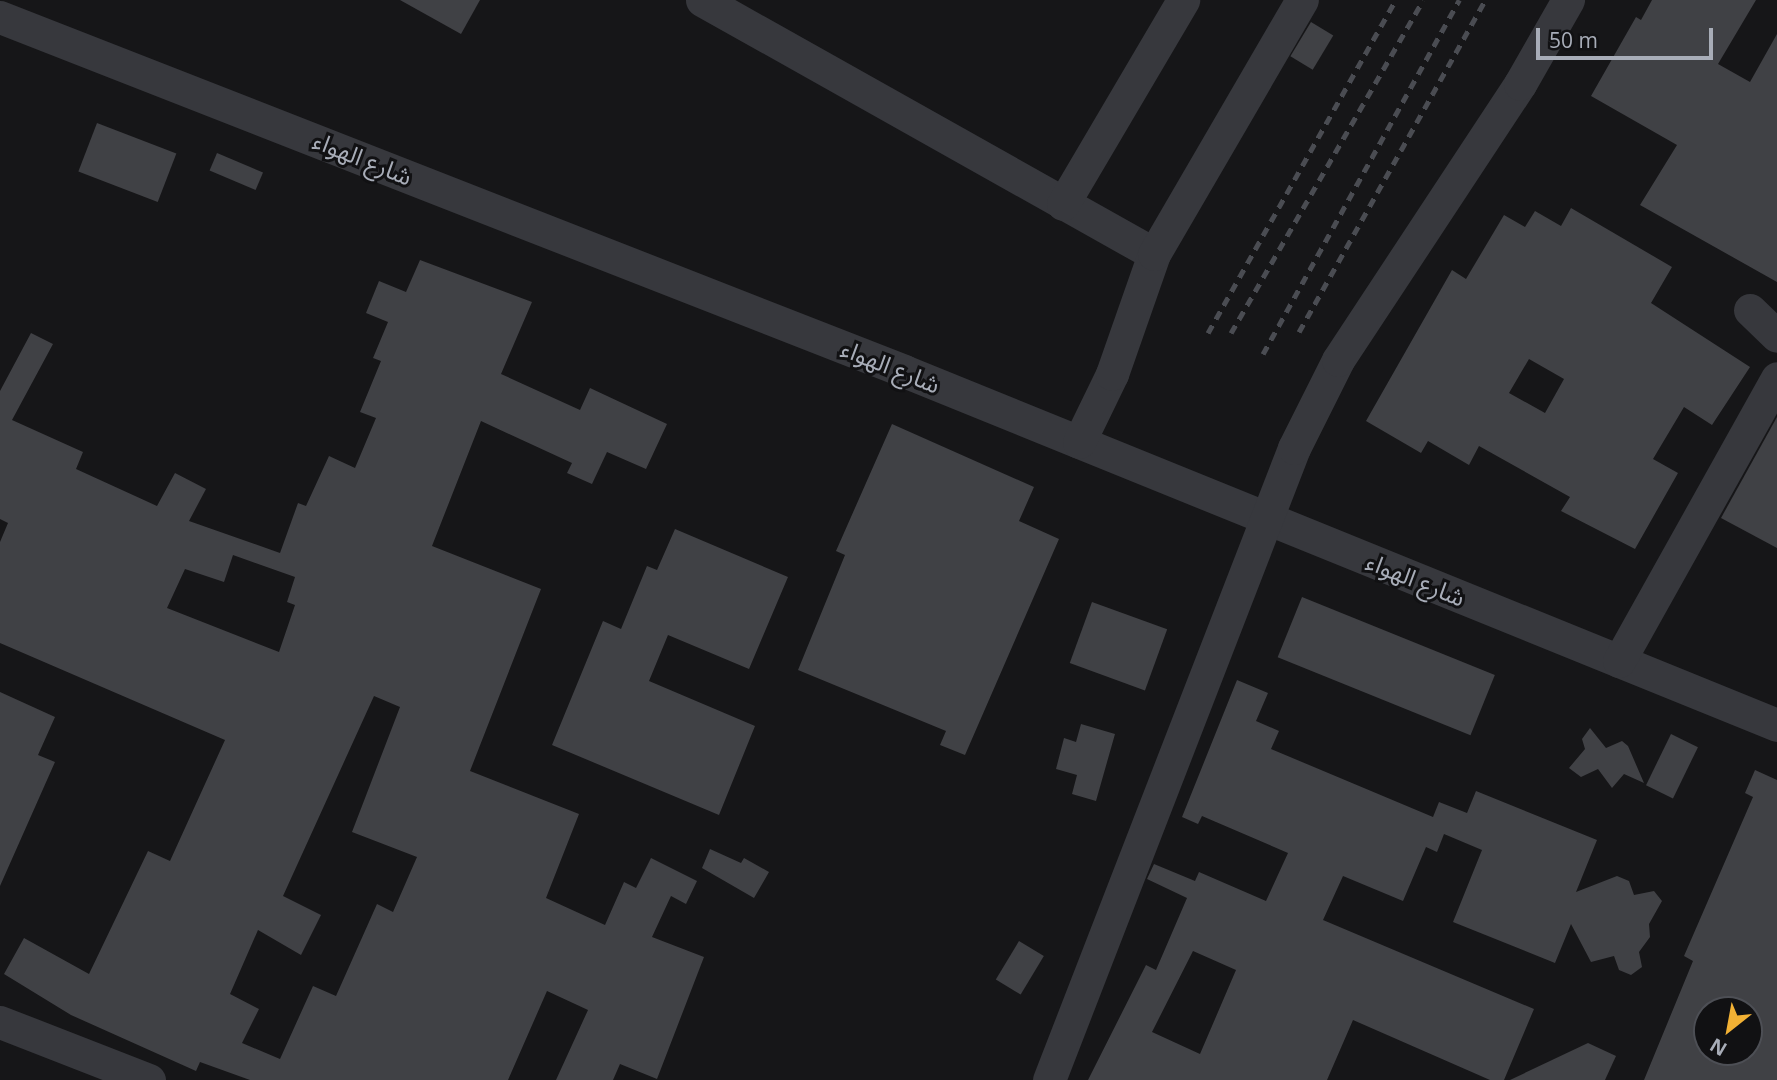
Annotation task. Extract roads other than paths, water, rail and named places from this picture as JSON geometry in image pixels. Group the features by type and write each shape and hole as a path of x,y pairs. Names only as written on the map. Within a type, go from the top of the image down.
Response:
{"street":[{"path":"702,0 1154,254"},
{"path":"1063,204 1183,0"},
{"path":"1079,442 1112,374 1154,254 1302,0"},
{"path":"1049,1080 1294,448 1338,360 1520,84 1568,0"},
{"name":"شارع الهواء","path":"0,17 1079,442 1264,528 1619,661 1777,725"},
{"path":"1750,310 1777,336"},
{"path":"1619,661 1777,378"},
{"path":"0,1021 149,1080"}],"railway":[{"path":"1208,333 1396,0"},
{"path":"1231,333 1423,0"},
{"path":"1263,354 1459,0"},
{"path":"1299,332 1485,0"}]}
